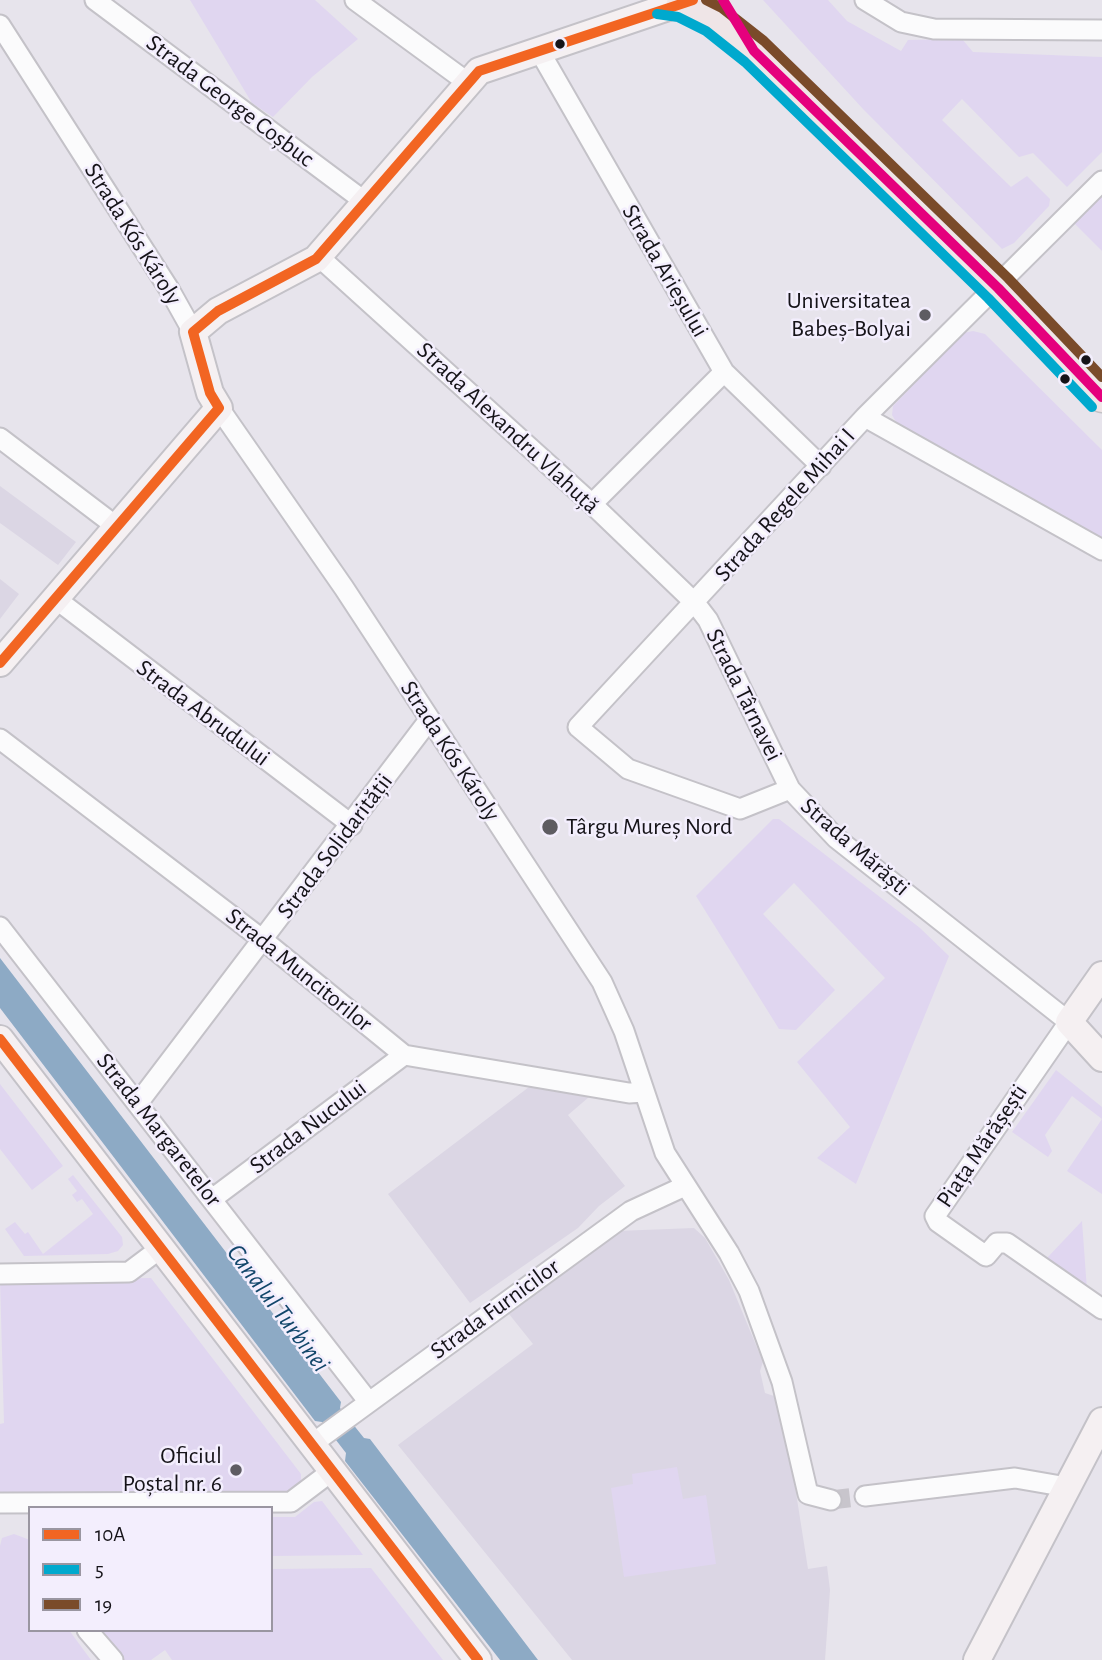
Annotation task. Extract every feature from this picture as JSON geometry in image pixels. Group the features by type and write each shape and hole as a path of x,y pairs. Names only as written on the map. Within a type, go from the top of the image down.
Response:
{"main road":[{"path":"723,0 754,51"},
{"path":"678,2 713,19 754,51 998,288 1102,397"}],"street":[{"name":"Strada George Coșbuc","path":"95,0 364,201"},
{"path":"608,29 631,0"},
{"path":"865,0 901,22 934,29 1102,30"},
{"path":"364,2 467,82"},
{"path":"192,332 218,311 270,285 318,256 479,71 505,60 540,52 608,29 678,2"},
{"name":"Strada Kós Károly","path":"0,25 169,289 192,332 211,393 219,408 344,588 603,982 624,1031 642,1092 665,1153 729,1252 749,1291 782,1382 808,1494 831,1500"},
{"name":"Strada Arieșului","path":"540,52 724,372 821,466"},
{"name":"Strada Regele Mihai I","path":"578,727 865,417 969,310 998,288 1102,181"},
{"name":"Strada Alexandru Vlahuță","path":"318,256 592,504 695,603"},
{"path":"592,504 724,372"},
{"path":"0,663 219,408"},
{"path":"865,417 1102,550"},
{"path":"0,438 117,527"},
{"name":"Strada Abrudului","path":"55,599 352,825"},
{"name":"Strada Târnavei","path":"695,603 708,620 789,789"},
{"name":"Strada Solidarității","path":"138,1103 352,825 429,720"},
{"name":"Strada Mărăști","path":"578,727 628,769 740,809 789,789 836,838 1069,1022 1102,1058"},
{"name":"Strada Muncitorilor","path":"0,739 263,940 404,1055 629,1093 642,1092"},
{"name":"Strada Margaretelor","path":"0,927 212,1199 361,1407"},
{"name":"Piața Mărășești","path":"1102,975 935,1216 938,1222 986,1256 998,1243 1007,1243 1102,1309"},
{"path":"0,1039 161,1248 316,1441 332,1471 478,1660"},
{"name":"Strada Nucului","path":"212,1199 404,1055"},
{"name":"Strada Furnicilor","path":"316,1441 631,1211 685,1186"},
{"path":"0,1274 129,1272 161,1248"},
{"path":"977,1660 1102,1421"},
{"path":"8,1504 292,1502 332,1471"},
{"path":"865,1496 1015,1478 1067,1487"},
{"path":"8,1504 28,1519"},
{"path":"89,1632 113,1660"}],"shaded area":[{"path":"190,0 315,0 358,39 312,77 273,117 252,103"},
{"path":"763,0 828,0 847,21 901,51 908,40 962,39 973,52 1102,57 1102,152 1067,187 1033,153 1019,157 962,99 942,120 1011,187 1027,176 1050,199 1049,206 1014,243 1002,249 863,109"},
{"path":"1102,190 1102,251 1072,221"},
{"path":"973,331 985,334 1102,450 1102,539 898,425 892,415 893,406 963,333"},
{"path":"0,486 76,542 58,565 0,523"},
{"path":"0,579 19,594 0,619"},
{"path":"773,819 779,819 920,928 949,956 856,1184 817,1158 850,1127 797,1062 885,978 794,883 763,914 835,990 796,1030 779,1029 696,896"},
{"path":"1056,1070 1102,1107 1102,1119 1072,1096 1045,1135 1052,1151 1048,1157 1012,1132"},
{"path":"0,1084 63,1166 32,1190 0,1149"},
{"path":"529,1087 589,1097 568,1115 625,1186 599,1206 578,1228 470,1303 388,1194"},
{"path":"1102,1119 1102,1194 1067,1171"},
{"path":"73,1175 122,1237 123,1245 118,1251 108,1254 24,1256 5,1229 15,1222 25,1234 28,1232 43,1254 93,1214 82,1199 77,1202 72,1195 77,1191 68,1179"},
{"path":"1082,1221 1087,1290 1046,1259"},
{"path":"694,1228 705,1238 729,1280 763,1362 760,1371 765,1393 774,1396 791,1461 808,1569 827,1566 830,1590 825,1660 572,1660 398,1445 533,1344 509,1314 617,1231"},
{"path":"151,1278 301,1474 301,1483 288,1494 0,1496 0,1424 4,1423 0,1280"},
{"path":"677,1467 683,1499 706,1495 716,1564 624,1577 611,1488 633,1484 632,1474"},
{"path":"322,1501 363,1555 273,1556 273,1517 295,1517 314,1502"},
{"path":"14,1534 28,1539 28,1632 70,1632 91,1660 0,1660 2,1538"},
{"path":"371,1568 443,1660 172,1660 165,1650 151,1660 123,1660 102,1632 273,1632 273,1569"}],"water":[{"name":"Canalul Turbinei","path":"0,958 341,1402 340,1408 364,1438 370,1439 538,1660 500,1660 345,1461 346,1453 322,1422 315,1421 0,1008"}],"tunnel":[{"path":"831,1500 865,1496"}],"transit line":[{"name":"10A","path":"0,663 219,408 210,393 193,332 218,311 316,259 479,71 693,0"},
{"name":"19","path":"706,0 722,8 764,41 1008,278 1102,377"},
{"path":"723,0 754,51 998,288 1102,397"},
{"name":"5","path":"657,14 678,17 706,31 745,62 988,298 1092,407"},
{"name":"10A","path":"0,1039 478,1660"}],"place":[{"name":"Universitatea Babeș-Bolyai","path":"925,315"},
{"name":"Târgu Mureș Nord","path":"550,827"},
{"name":"Oficiul Poștal nr. 6","path":"236,1470"}]}
